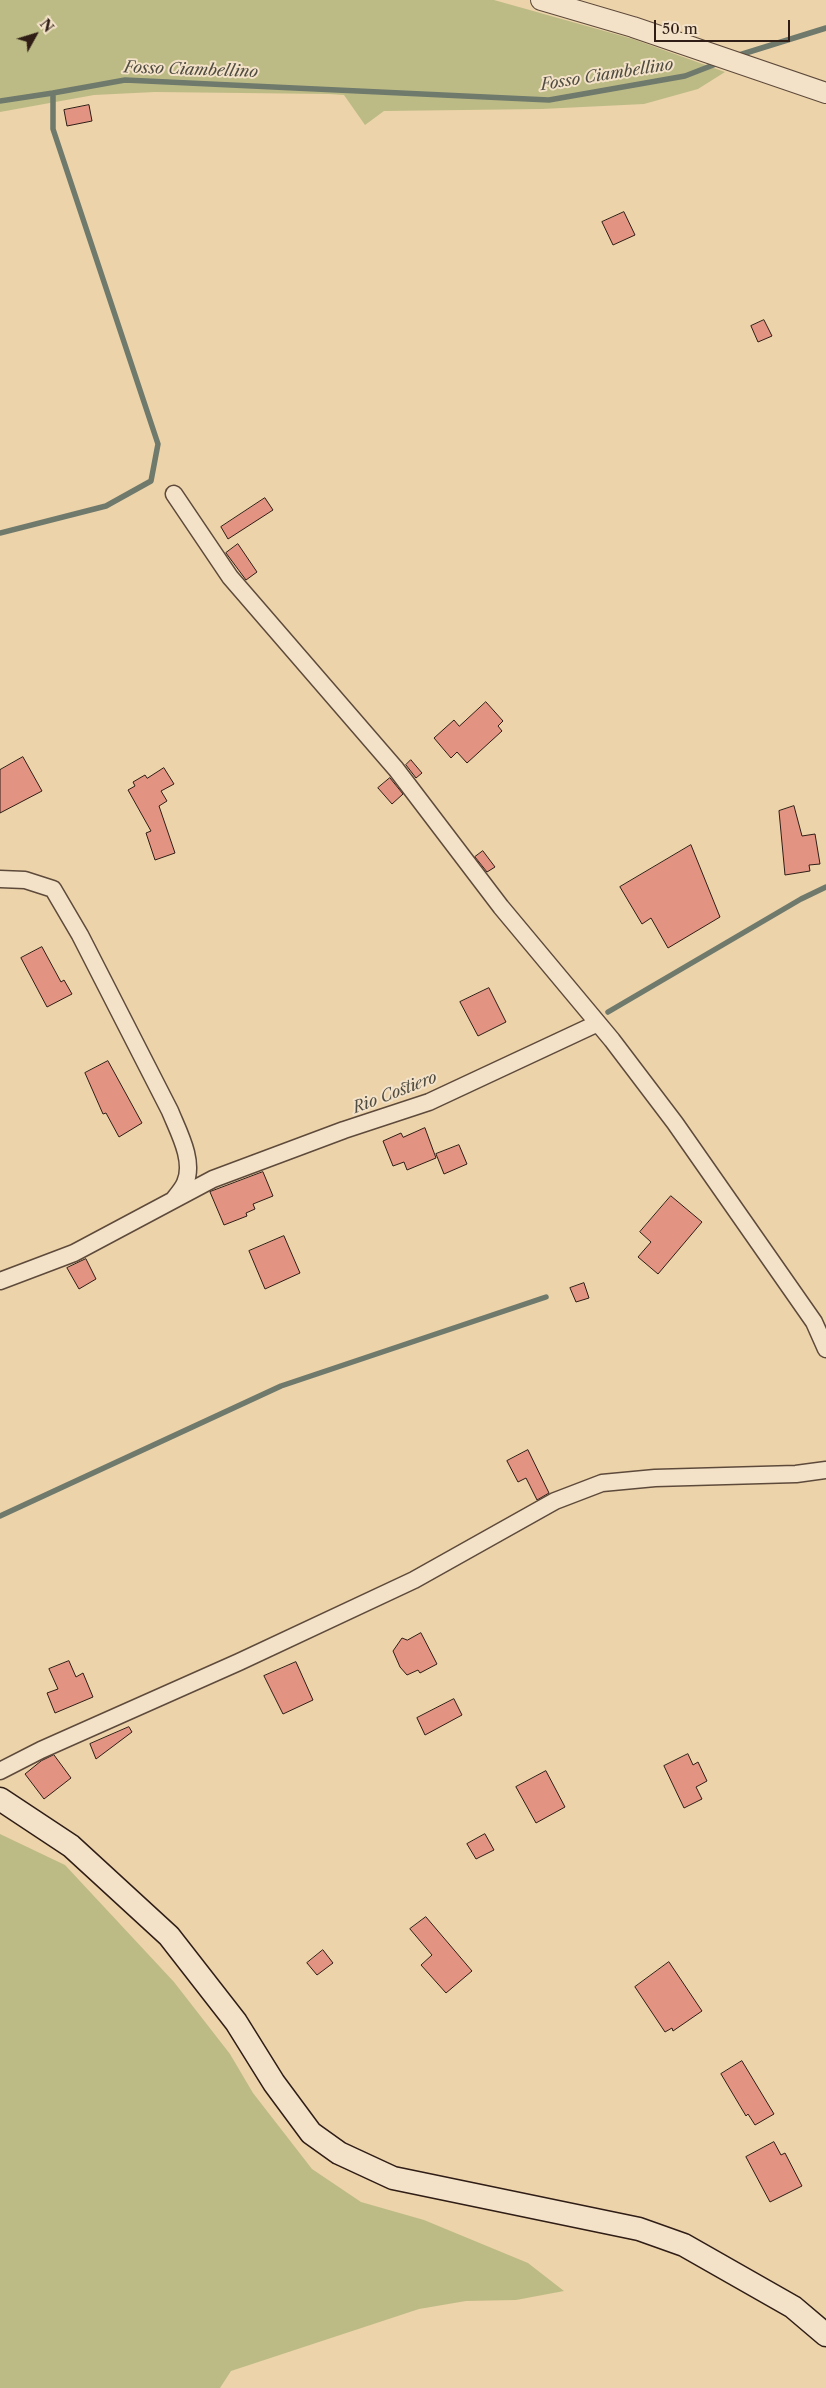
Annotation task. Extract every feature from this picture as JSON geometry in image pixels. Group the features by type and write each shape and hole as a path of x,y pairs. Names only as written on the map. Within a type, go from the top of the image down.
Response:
{"main road":[{"path":"0,1799 70,1846 169,1936 236,2022 274,2083 311,2133 339,2154 393,2178 639,2229 684,2245 793,2307 826,2336"}],"street":[{"path":"541,0 633,27 826,93"},
{"path":"174,494 230,577 396,769 501,907 596,1024 612,1040 675,1123 814,1322 826,1349"},
{"path":"0,879 25,880 53,890 80,935 170,1111 181,1138 188,1168 185,1183 174,1200"},
{"path":"0,1281 74,1253 213,1179 344,1130 436,1099 596,1024"},
{"path":"0,1771 41,1750 239,1662 414,1580 555,1501 602,1483 655,1478 796,1474 826,1470"}],"shaded area":[{"path":"0,0 494,0 633,39 725,72 698,89 644,104 542,109 384,111 365,125 344,95 329,94 155,92 94,95 0,112"},
{"path":"0,1834 65,1865 174,1982 230,2054 253,2093 312,2169 361,2202 424,2220 528,2263 564,2291 516,2300 466,2301 419,2309 231,2371 220,2388 0,2388"}],"building":[{"path":"89,105 92,121 67,126 64,110"},
{"path":"624,212 635,235 613,245 602,222"},
{"path":"764,320 772,336 758,342 751,326"},
{"path":"265,498 273,510 228,539 221,527"},
{"path":"238,544 257,572 246,580 226,553"},
{"path":"486,702 503,721 498,726 502,731 467,763 457,752 451,758 434,738 454,720 459,726"},
{"path":"23,757 42,791 0,813 0,770"},
{"path":"411,760 422,773 416,778 406,765"},
{"path":"164,768 174,784 161,791 167,801 159,806 175,853 155,860 146,833 151,831 128,790 135,786 133,782 145,775 147,778"},
{"path":"390,778 403,794 392,804 378,788"},
{"path":"794,806 802,836 815,834 820,864 809,865 810,871 785,875 779,811"},
{"path":"691,845 720,917 668,948 651,918 642,924 620,887"},
{"path":"483,851 495,867 487,872 475,857"},
{"path":"42,947 61,982 64,980 72,994 47,1007 21,958"},
{"path":"489,988 506,1022 478,1036 460,1002"},
{"path":"108,1061 142,1123 119,1137 106,1113 103,1114 85,1073"},
{"path":"425,1128 436,1158 407,1170 404,1162 393,1166 383,1141 401,1133 403,1137"},
{"path":"459,1145 467,1164 444,1174 436,1154"},
{"path":"263,1172 273,1196 253,1204 255,1209 246,1213 247,1216 224,1225 210,1192"},
{"path":"671,1196 702,1222 658,1274 638,1257 651,1242 640,1232"},
{"path":"284,1236 300,1273 265,1289 249,1251"},
{"path":"86,1259 96,1279 79,1289 67,1268"},
{"path":"584,1283 589,1298 576,1302 570,1288"},
{"path":"528,1450 549,1493 537,1500 526,1478 518,1482 507,1461"},
{"path":"421,1633 437,1664 420,1673 418,1670 407,1675 400,1667 393,1651 402,1638 407,1640"},
{"path":"69,1661 76,1677 83,1673 93,1697 55,1713 47,1693 58,1689 49,1669"},
{"path":"296,1662 313,1700 283,1714 264,1676"},
{"path":"454,1699 462,1715 425,1735 417,1718"},
{"path":"129,1727 132,1732 96,1759 90,1744"},
{"path":"688,1754 693,1765 698,1762 707,1781 696,1787 702,1799 684,1808 664,1766"},
{"path":"54,1755 71,1778 44,1799 25,1774 41,1761"},
{"path":"546,1771 565,1807 536,1823 516,1787"},
{"path":"485,1834 494,1850 476,1859 467,1844"},
{"path":"426,1917 472,1971 446,1993 421,1965 432,1955 410,1929"},
{"path":"323,1950 333,1963 317,1975 307,1963"},
{"path":"669,1962 702,2011 673,2031 672,2028 665,2032 635,1987"},
{"path":"742,2061 774,2114 755,2125 748,2114 746,2116 721,2074"},
{"path":"774,2142 781,2155 785,2153 802,2186 770,2202 746,2157"}],"waterway":[{"name":"Fosso Ciambellino","path":"736,56 826,28"},
{"name":"Fosso Ciambellino","path":"0,533 106,506 151,481 158,444 53,129 53,93 125,80 549,100 685,76 721,62"},
{"path":"0,101 53,93"},
{"path":"608,1012 801,899 826,887"},
{"path":"0,1516 281,1386 546,1297"}],"water label":[{"name":"Rio Costiero","path":"395,1093"}]}
